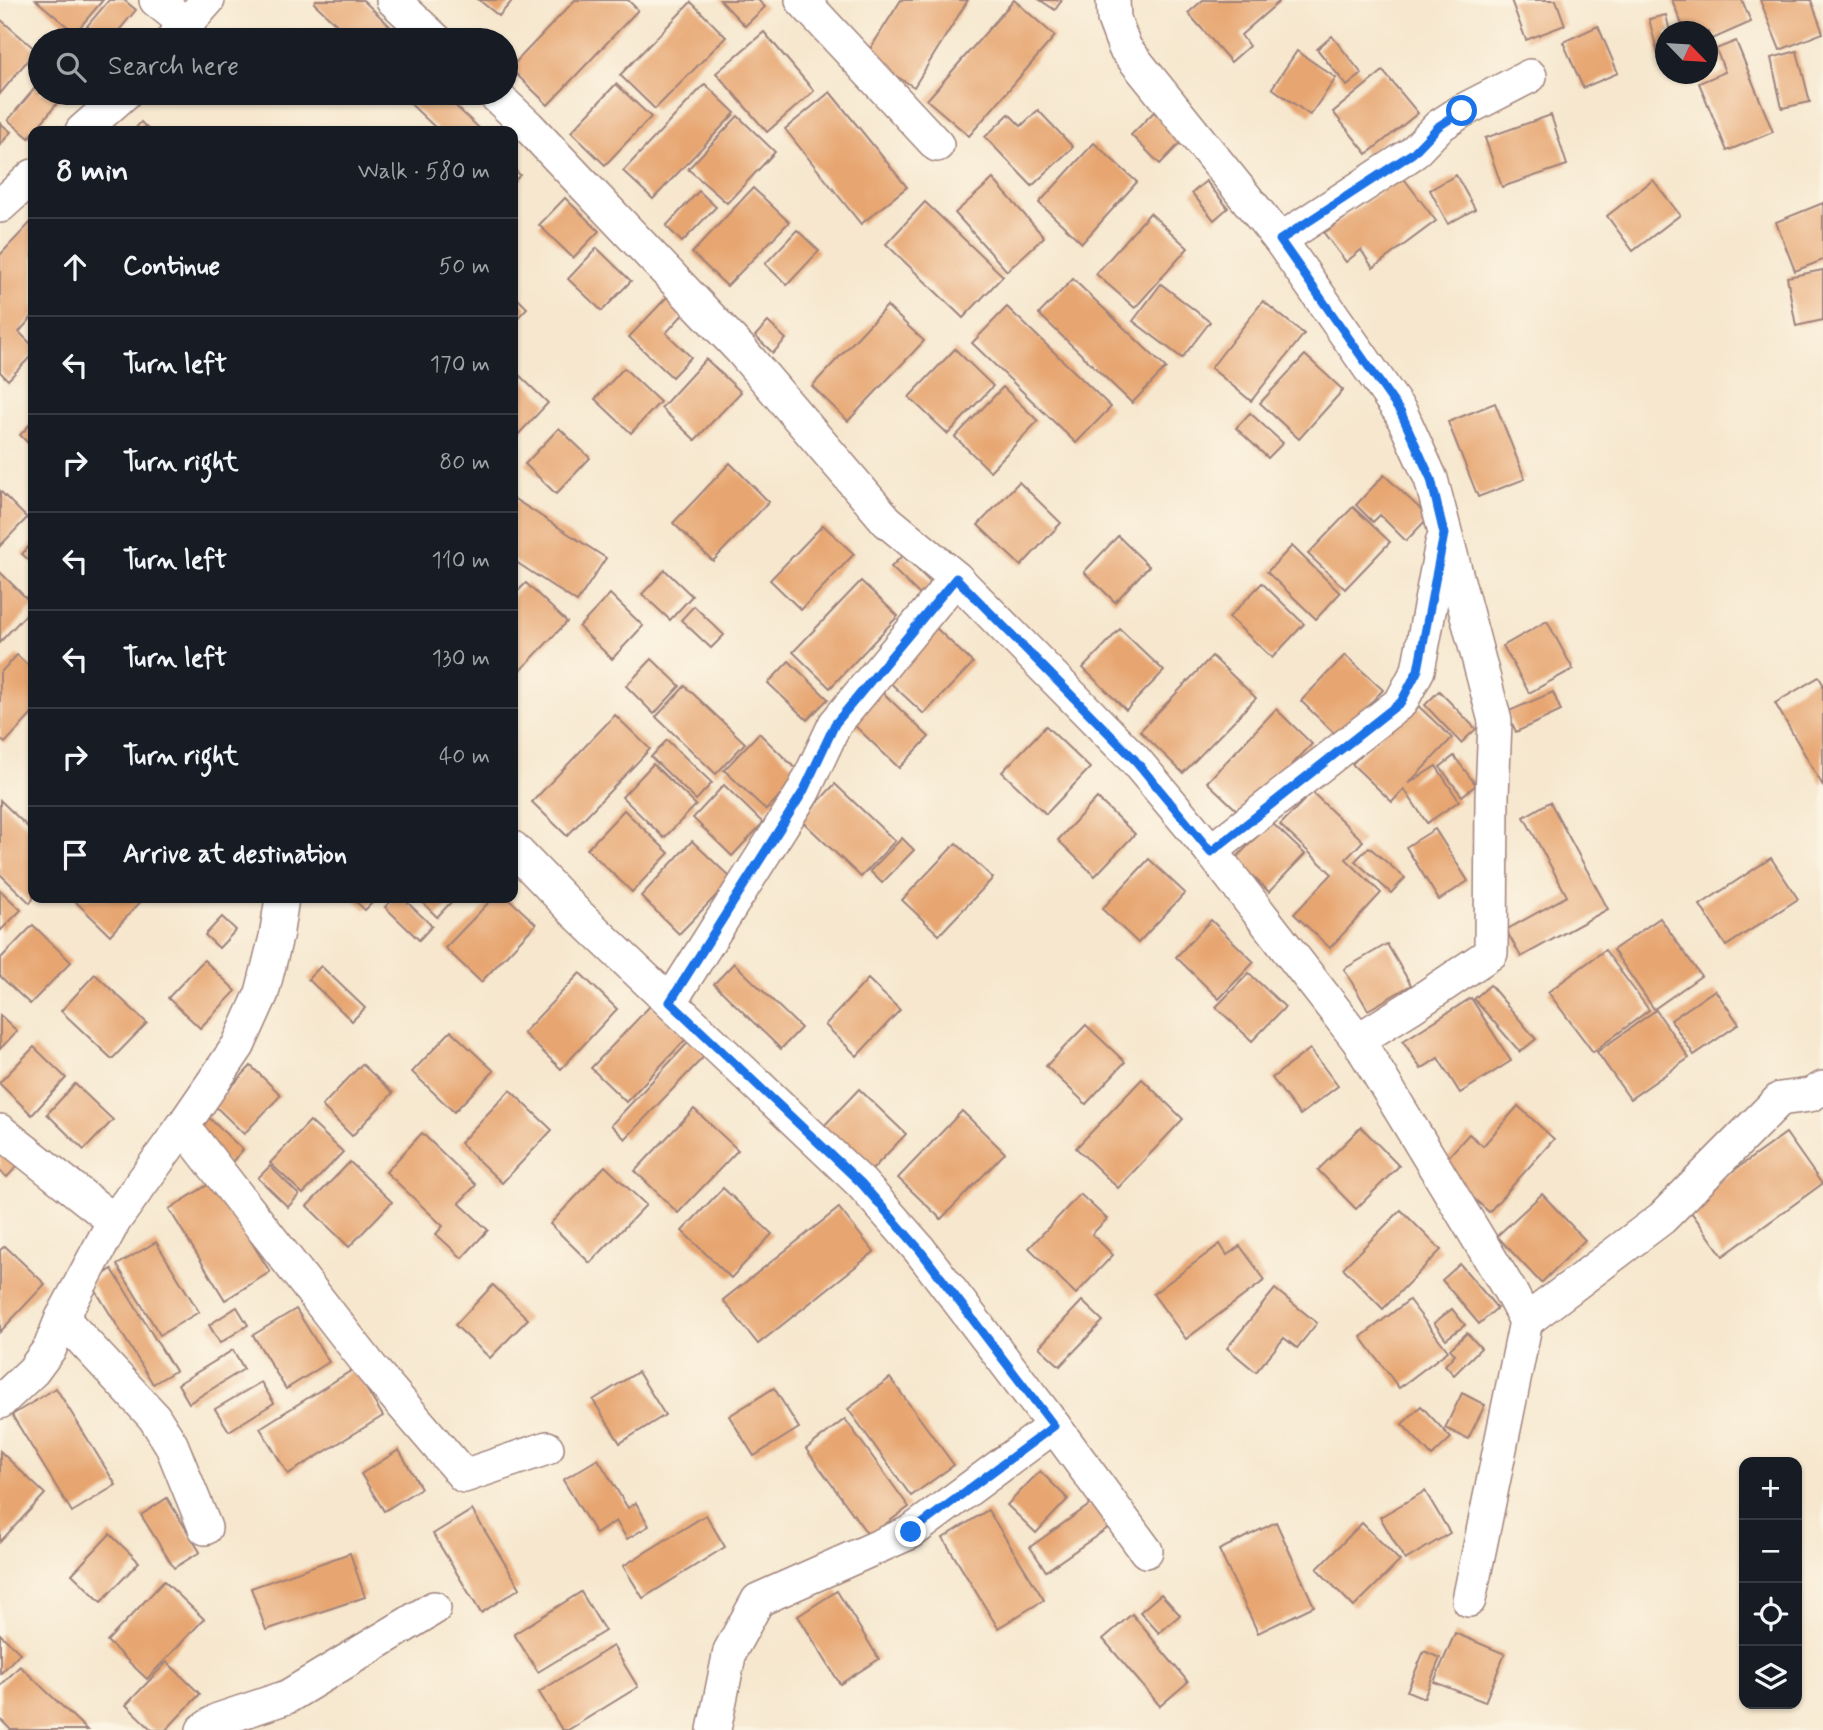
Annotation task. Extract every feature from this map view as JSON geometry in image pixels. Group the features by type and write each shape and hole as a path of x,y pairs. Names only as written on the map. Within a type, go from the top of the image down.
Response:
{"street":[{"path":"156,0 189,21"},
{"path":"393,0 423,28"},
{"path":"802,0 937,145"},
{"path":"1113,0 1114,19 1125,48 1280,240 1401,413 1431,479 1495,721 1491,953 1358,1040"},
{"path":"1280,240 1413,153 1439,126 1530,76"},
{"path":"90,126 112,105"},
{"path":"506,105 741,350 887,521 956,578 1135,760 1211,852 1358,1040 1526,1321 1469,1600"},
{"path":"0,206 28,181"},
{"path":"1211,852 1401,702 1418,670 1444,534"},
{"path":"670,1002 803,792 835,724 956,578"},
{"path":"518,853 576,913 861,1183 919,1249 1146,1552"},
{"path":"0,1402 33,1371 50,1348 62,1318 114,1221 238,1046 262,993 281,903"},
{"path":"1526,1321 1662,1218 1780,1099 1810,1095 1823,1088"},
{"path":"183,1126 373,1370 464,1476 547,1448"},
{"path":"0,1131 114,1221"},
{"path":"62,1318 154,1417 171,1444 205,1528"},
{"path":"714,1730 730,1651 758,1600 911,1532 1054,1426"},
{"path":"203,1730 218,1720 287,1697 434,1608"}],"building":[{"path":"36,0 103,0 79,28 69,28"},
{"path":"109,0 124,0 136,10 121,28 87,26"},
{"path":"316,0 363,0 392,28 340,28 314,3"},
{"path":"479,0 513,0 499,16"},
{"path":"575,0 628,0 638,10 548,105 518,76 518,60"},
{"path":"720,0 758,0 765,7 745,26"},
{"path":"901,0 968,0 914,87 865,57"},
{"path":"1014,0 1055,36 969,136 927,100"},
{"path":"1040,0 1062,0 1055,10"},
{"path":"1203,0 1281,0 1241,35 1249,46 1231,62 1188,13"},
{"path":"1511,0 1556,0 1565,25 1526,40"},
{"path":"1672,0 1742,0 1751,22 1718,37 1718,21 1681,21"},
{"path":"1760,0 1811,0 1823,33 1780,50"},
{"path":"691,2 726,37 655,109 620,75"},
{"path":"1666,15 1667,21 1655,21 1655,42 1649,19"},
{"path":"0,19 28,43 28,60 0,94"},
{"path":"1598,26 1618,73 1583,88 1563,42"},
{"path":"764,32 814,91 767,132 716,73"},
{"path":"1332,36 1362,74 1347,86 1317,49"},
{"path":"1736,41 1773,132 1727,151 1699,84 1718,84 1718,75 1725,72 1718,48"},
{"path":"1297,51 1336,78 1310,115 1272,88"},
{"path":"1797,51 1810,102 1782,108 1771,58"},
{"path":"1383,71 1418,113 1367,154 1333,112"},
{"path":"616,84 651,117 605,165 571,132"},
{"path":"705,84 735,113 653,199 623,171"},
{"path":"830,92 907,187 861,224 785,129"},
{"path":"28,96 28,105 56,105 39,126 28,126 28,137 8,120"},
{"path":"412,105 455,105 477,126 434,126"},
{"path":"1038,110 1073,147 1032,186 985,137 1009,114 1021,126"},
{"path":"1154,112 1183,140 1160,164 1131,135"},
{"path":"1551,115 1567,165 1502,187 1485,138"},
{"path":"738,116 775,152 727,203 688,169"},
{"path":"0,123 11,132 0,145"},
{"path":"1094,143 1137,182 1082,243 1039,203"},
{"path":"1456,175 1475,209 1448,224 1430,190"},
{"path":"1402,176 1436,221 1373,268 1361,250 1346,262 1324,233"},
{"path":"993,179 1044,237 1007,271 955,213"},
{"path":"1653,180 1680,215 1633,251 1607,216"},
{"path":"1206,181 1228,208 1214,220 1192,193"},
{"path":"753,188 789,222 727,286 692,253"},
{"path":"699,191 716,207 682,242 666,226"},
{"path":"565,198 599,231 573,258 539,225"},
{"path":"925,202 1003,276 963,318 886,244"},
{"path":"1823,203 1823,260 1795,271 1776,222"},
{"path":"1150,213 1188,248 1135,308 1096,274"},
{"path":"28,225 28,322 19,332 28,341 28,359 8,380 0,372 0,255"},
{"path":"797,230 819,251 787,285 765,264"},
{"path":"597,248 631,281 602,311 568,279"},
{"path":"1823,270 1823,320 1796,326 1787,277"},
{"path":"1073,279 1166,368 1132,403 1039,314"},
{"path":"1161,284 1210,322 1182,358 1133,321"},
{"path":"668,296 685,312 666,333 691,357 672,377 629,337"},
{"path":"518,299 527,308 518,318"},
{"path":"1263,301 1304,334 1251,401 1211,368"},
{"path":"887,306 924,341 848,421 812,386"},
{"path":"1007,307 1111,407 1076,443 972,343"},
{"path":"768,322 786,339 773,353 755,336"},
{"path":"955,349 993,386 948,434 909,397"},
{"path":"1305,355 1343,390 1299,439 1260,403"},
{"path":"706,359 741,392 695,440 661,408"},
{"path":"624,368 660,402 631,433 595,399"},
{"path":"518,374 548,403 518,435"},
{"path":"1003,387 1038,421 990,471 955,437"},
{"path":"1495,403 1525,479 1478,497 1448,422"},
{"path":"1250,413 1283,443 1268,458 1236,428"},
{"path":"28,426 28,443 20,435"},
{"path":"559,428 590,458 556,494 525,464"},
{"path":"730,463 769,502 713,561 673,523"},
{"path":"1384,475 1429,517 1406,541 1380,515 1373,522 1356,505"},
{"path":"1019,482 1061,523 1021,566 978,525"},
{"path":"0,491 27,518 0,546"},
{"path":"518,501 606,558 577,602 518,563"},
{"path":"1353,507 1390,542 1345,589 1308,554"},
{"path":"823,525 854,554 801,610 770,580"},
{"path":"1118,536 1149,566 1115,602 1084,572"},
{"path":"1292,546 1340,593 1316,619 1267,572"},
{"path":"28,547 28,559 22,554"},
{"path":"903,555 931,583 920,595 891,567"},
{"path":"665,570 692,596 670,620 642,594"},
{"path":"0,572 28,600 28,612 0,642"},
{"path":"861,581 898,616 830,688 793,652"},
{"path":"526,583 567,622 518,673 518,591"},
{"path":"1262,583 1304,624 1272,658 1229,617"},
{"path":"610,594 643,626 612,659 579,627"},
{"path":"694,606 724,635 711,648 681,620"},
{"path":"1547,621 1573,669 1529,693 1503,646"},
{"path":"935,627 973,663 924,714 886,679"},
{"path":"1120,629 1164,671 1126,710 1083,668"},
{"path":"17,655 28,665 28,718 5,743 0,739 0,673"},
{"path":"1345,655 1383,690 1338,737 1301,701"},
{"path":"1212,656 1256,698 1183,773 1140,731"},
{"path":"652,659 680,686 654,714 626,686"},
{"path":"789,661 828,699 807,720 768,683"},
{"path":"1819,677 1823,684 1823,786 1775,703"},
{"path":"685,686 745,743 716,774 656,717"},
{"path":"880,690 929,737 899,768 851,722"},
{"path":"1439,691 1476,729 1461,743 1425,705"},
{"path":"1553,692 1561,711 1516,732 1507,712"},
{"path":"1413,701 1452,738 1408,784 1436,766 1459,801 1427,823 1404,789 1392,802 1352,764"},
{"path":"1276,709 1312,744 1243,816 1207,782"},
{"path":"615,715 650,749 567,836 532,802"},
{"path":"1046,726 1090,768 1046,814 1002,772"},
{"path":"759,733 801,774 766,810 724,770"},
{"path":"667,740 712,783 696,800 651,757"},
{"path":"1454,756 1476,785 1462,796 1440,767"},
{"path":"653,764 696,805 664,838 622,797"},
{"path":"835,784 895,841 861,877 801,820"},
{"path":"724,785 763,823 732,856 693,818"},
{"path":"1312,792 1363,841 1346,859 1381,893 1330,948 1294,914 1332,874 1280,825"},
{"path":"1097,798 1135,834 1095,876 1058,840"},
{"path":"0,800 28,827 28,901 0,874"},
{"path":"1550,802 1608,909 1521,957 1506,930 1567,896 1524,817"},
{"path":"624,810 669,853 632,892 587,849"},
{"path":"1271,822 1305,854 1269,892 1235,859"},
{"path":"1435,829 1468,881 1439,900 1406,847"},
{"path":"902,838 914,850 882,883 870,871"},
{"path":"692,841 732,879 679,934 641,896"},
{"path":"956,843 993,878 939,935 902,900"},
{"path":"1369,847 1405,878 1391,893 1355,861"},
{"path":"1771,858 1798,899 1726,946 1700,905"},
{"path":"1149,859 1185,893 1138,943 1102,909"},
{"path":"0,890 21,910 0,931"},
{"path":"77,903 139,903 110,935"},
{"path":"357,903 372,903 365,910"},
{"path":"389,903 408,903 432,926 419,940 385,907"},
{"path":"423,903 450,903 437,917"},
{"path":"488,903 513,903 536,924 481,982 445,948"},
{"path":"222,917 236,930 219,948 205,935"},
{"path":"1660,918 1701,976 1654,1009 1613,950"},
{"path":"1211,920 1254,962 1219,999 1176,957"},
{"path":"33,925 71,962 30,1004 0,976 0,959"},
{"path":"1387,944 1411,985 1368,1010 1344,969"},
{"path":"1605,950 1649,1010 1593,1052 1548,992"},
{"path":"204,960 236,991 200,1028 168,998"},
{"path":"734,963 801,1028 781,1049 714,984"},
{"path":"321,966 365,1008 352,1021 308,979"},
{"path":"580,973 617,1009 561,1069 523,1033"},
{"path":"1249,973 1285,1007 1252,1041 1216,1007"},
{"path":"95,974 147,1023 112,1059 61,1011"},
{"path":"868,979 900,1010 857,1056 825,1025"},
{"path":"1490,985 1536,1039 1520,1052 1474,999"},
{"path":"1715,990 1739,1024 1694,1055 1671,1020"},
{"path":"1471,998 1511,1061 1460,1093 1438,1058 1421,1069 1403,1041"},
{"path":"652,1004 687,1038 626,1102 591,1068"},
{"path":"1656,1010 1689,1058 1630,1099 1597,1052"},
{"path":"0,1015 17,1031 0,1049"},
{"path":"1086,1025 1125,1062 1086,1104 1046,1066"},
{"path":"451,1031 494,1071 454,1112 412,1072"},
{"path":"699,1031 714,1046 625,1139 611,1125"},
{"path":"34,1047 66,1078 32,1115 0,1082"},
{"path":"1310,1049 1338,1086 1300,1115 1272,1078"},
{"path":"362,1064 393,1093 352,1136 322,1106"},
{"path":"251,1066 281,1095 244,1134 214,1105"},
{"path":"1142,1079 1183,1119 1118,1188 1076,1148"},
{"path":"75,1084 113,1120 84,1150 47,1114"},
{"path":"859,1089 906,1134 869,1173 821,1129"},
{"path":"510,1090 552,1130 502,1183 460,1143"},
{"path":"1518,1106 1554,1139 1489,1212 1439,1167 1469,1134 1483,1146"},
{"path":"694,1109 738,1150 678,1213 635,1171"},
{"path":"962,1111 1005,1153 941,1219 898,1178"},
{"path":"204,1113 243,1150 229,1165 190,1128"},
{"path":"310,1121 343,1152 303,1194 270,1163"},
{"path":"1361,1127 1399,1166 1356,1209 1318,1170"},
{"path":"422,1133 476,1185 459,1203 488,1230 462,1258 436,1234 443,1226 386,1172"},
{"path":"1786,1133 1822,1184 1723,1256 1686,1205"},
{"path":"0,1138 23,1160 7,1177 0,1171"},
{"path":"350,1162 392,1202 349,1247 307,1206"},
{"path":"270,1166 299,1195 288,1207 258,1178"},
{"path":"605,1166 646,1205 590,1263 550,1224"},
{"path":"214,1181 270,1272 225,1300 169,1209"},
{"path":"723,1188 772,1234 731,1278 682,1231"},
{"path":"1080,1194 1107,1219 1092,1234 1113,1255 1076,1294 1029,1248"},
{"path":"1542,1194 1585,1240 1541,1283 1497,1236"},
{"path":"839,1208 874,1252 758,1344 723,1300"},
{"path":"1401,1210 1441,1250 1383,1309 1343,1268"},
{"path":"156,1242 199,1312 160,1335 117,1265"},
{"path":"1220,1244 1227,1255 1240,1246 1265,1280 1186,1339 1153,1294"},
{"path":"5,1246 45,1284 0,1332 0,1250"},
{"path":"1460,1264 1497,1308 1479,1324 1442,1280"},
{"path":"112,1269 175,1371 153,1384 91,1283"},
{"path":"493,1285 528,1319 490,1358 455,1325"},
{"path":"1275,1289 1317,1323 1297,1348 1284,1338 1256,1372 1227,1348"},
{"path":"1409,1300 1448,1351 1399,1388 1361,1337"},
{"path":"1082,1301 1103,1321 1060,1366 1039,1347"},
{"path":"237,1307 248,1325 220,1343 209,1325"},
{"path":"296,1309 329,1362 286,1389 253,1335"},
{"path":"1452,1309 1465,1325 1446,1339 1434,1323"},
{"path":"1467,1333 1481,1348 1454,1375 1445,1365 1455,1354 1450,1349"},
{"path":"233,1350 244,1369 189,1403 178,1384"},
{"path":"354,1369 383,1416 288,1474 260,1428"},
{"path":"638,1372 665,1415 620,1443 593,1400"},
{"path":"890,1378 954,1465 911,1496 848,1409"},
{"path":"261,1382 274,1403 229,1431 215,1409"},
{"path":"56,1388 116,1485 72,1512 12,1415"},
{"path":"774,1388 799,1428 754,1456 729,1416"},
{"path":"1462,1393 1485,1405 1468,1439 1445,1428"},
{"path":"1421,1406 1451,1438 1432,1456 1402,1424"},
{"path":"845,1419 909,1507 869,1536 806,1449"},
{"path":"399,1450 421,1488 384,1511 361,1474"},
{"path":"0,1451 45,1494 0,1542"},
{"path":"598,1459 628,1508 636,1503 649,1526 627,1539 616,1521 596,1534 563,1480"},
{"path":"1040,1471 1068,1499 1036,1533 1007,1505"},
{"path":"1425,1491 1450,1533 1405,1560 1380,1517"},
{"path":"167,1498 200,1552 174,1568 141,1515"},
{"path":"1098,1499 1115,1523 1046,1571 1030,1547"},
{"path":"472,1510 520,1588 481,1613 433,1534"},
{"path":"988,1510 1044,1600 998,1628 943,1538"},
{"path":"706,1515 725,1547 643,1598 623,1566"},
{"path":"1276,1522 1314,1606 1258,1633 1219,1550"},
{"path":"1362,1523 1400,1561 1354,1607 1317,1569"},
{"path":"110,1534 139,1562 101,1602 72,1574"},
{"path":"350,1553 365,1597 266,1630 251,1588"},
{"path":"164,1581 204,1619 147,1679 107,1641"},
{"path":"837,1591 879,1659 840,1684 798,1616"},
{"path":"581,1592 605,1631 538,1672 514,1634"},
{"path":"1161,1594 1180,1615 1159,1633 1140,1612"},
{"path":"1132,1614 1188,1682 1160,1706 1103,1639"},
{"path":"1455,1633 1505,1654 1485,1702 1434,1682"},
{"path":"0,1634 20,1653 0,1674"},
{"path":"613,1646 638,1687 568,1730 562,1730 539,1692"},
{"path":"1424,1651 1440,1658 1424,1698 1407,1691"},
{"path":"167,1662 200,1694 166,1730 152,1730 126,1705"},
{"path":"20,1666 87,1730 11,1730 0,1719 0,1686"}],"route":[{"path":"911,1532 1054,1426 919,1249 861,1183 670,1002 803,792 835,724 956,578 1135,760 1211,852 1401,702 1418,670 1444,534 1431,479 1401,413 1280,240 1413,153 1439,126 1462,111"}]}
